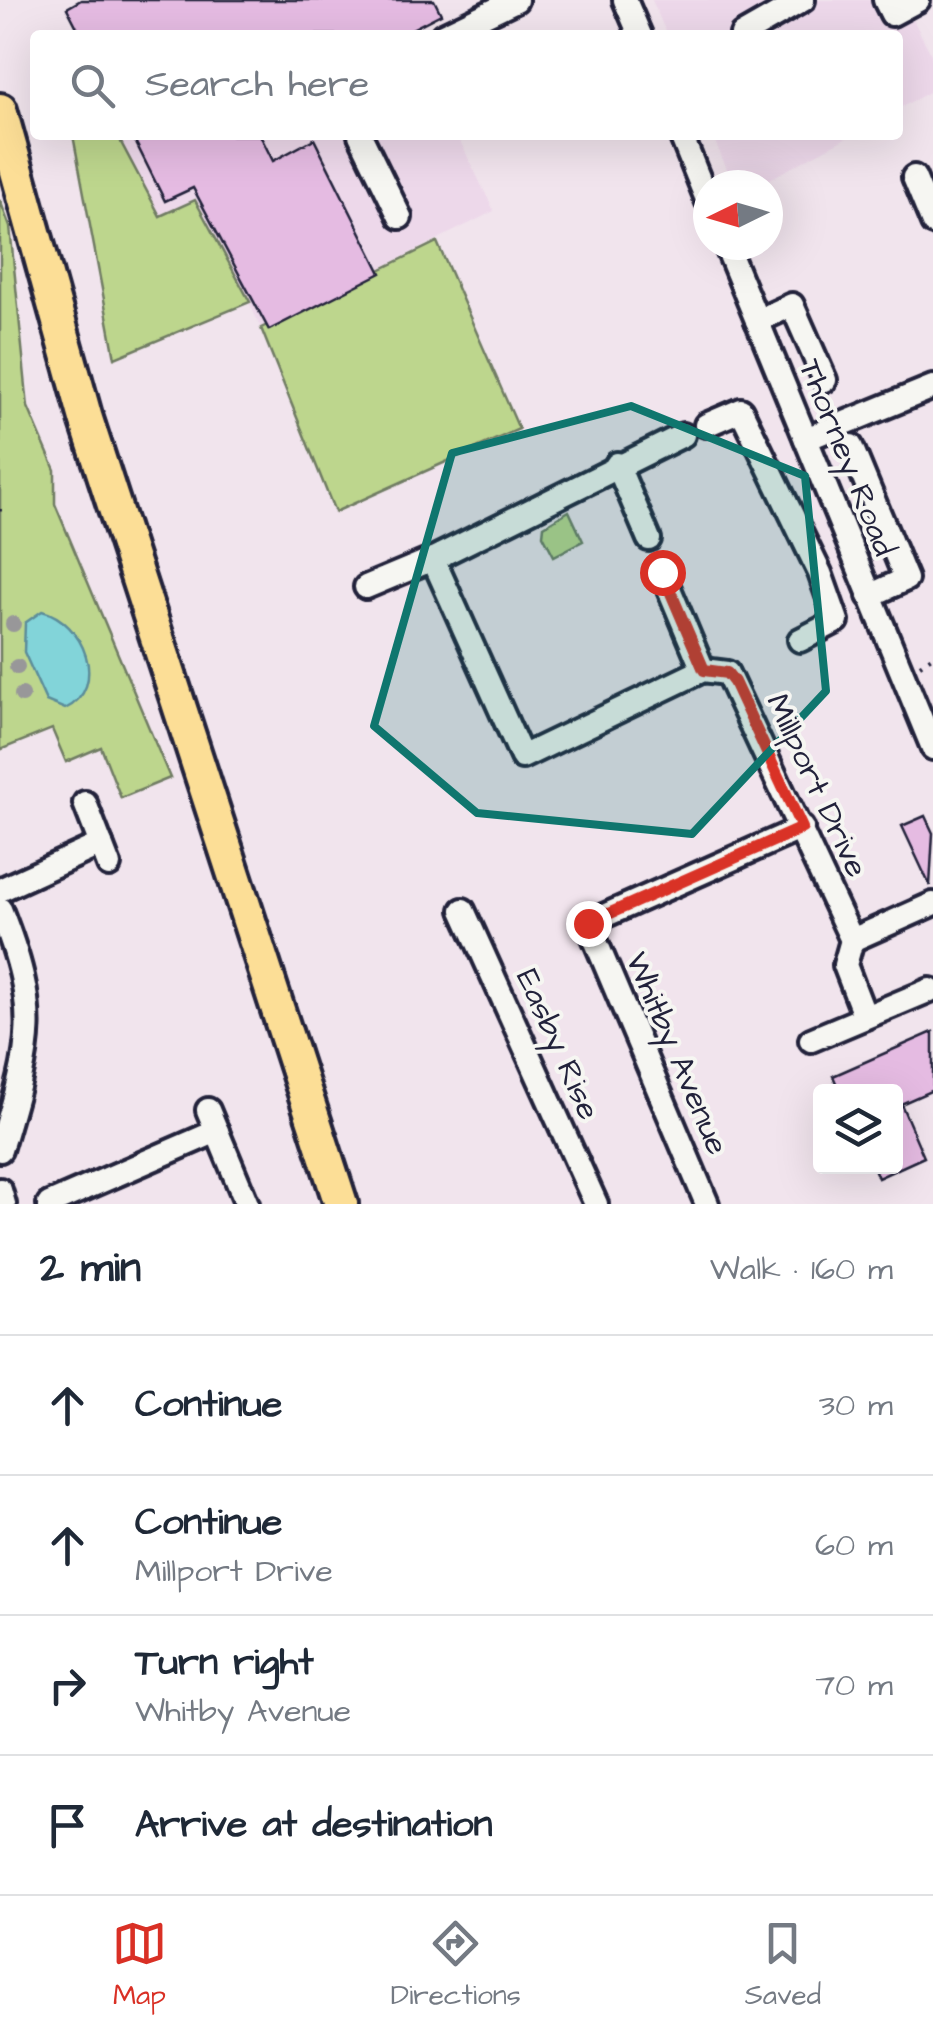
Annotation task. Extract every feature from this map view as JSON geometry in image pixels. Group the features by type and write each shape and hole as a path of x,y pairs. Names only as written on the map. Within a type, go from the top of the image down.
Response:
{"highway":[{"path":"0,110 86,418 341,1202"}],"street":[{"path":"453,30 516,0"},
{"path":"626,0 638,30"},
{"path":"751,30 803,0"},
{"path":"885,0 892,14 918,0"},
{"path":"362,140 400,218"},
{"path":"683,140 695,170"},
{"path":"914,177 933,223"},
{"name":"Thorney Road","path":"732,260 933,748"},
{"path":"783,282 824,380"},
{"path":"757,321 792,304"},
{"path":"806,440 933,387"},
{"path":"706,425 741,410 820,573 837,621 800,640"},
{"path":"366,586 432,559 683,435"},
{"path":"851,446 910,588 870,596"},
{"path":"618,464 649,539"},
{"path":"432,559 522,757 704,670 662,572"},
{"path":"820,573 855,559"},
{"name":"Millport Drive","path":"704,670 727,673 734,682 852,940"},
{"path":"0,890 105,854 88,811"},
{"name":"Whitby Avenue","path":"707,1204 588,923 802,828"},
{"path":"864,1017 845,964 852,940 933,904"},
{"path":"0,909 16,950 30,1034 23,1083 0,1150"},
{"name":"Easby Rise","path":"462,910 596,1204"},
{"path":"811,1040 930,990"},
{"path":"49,1204 213,1120 248,1204"},
{"path":"0,1190 4,1204"}],"path":[{"path":"0,509 0,519"}],"highlighted area":[{"path":"631,406 805,476 826,691 692,834 477,813 374,726 452,453"}],"shaded area":[{"path":"652,0 903,0 933,58 933,90 903,106 903,30 665,30"},
{"path":"74,140 459,140 494,211 261,328 249,302 115,358"},
{"path":"714,140 842,140 783,172 727,170"}],"green space":[{"path":"74,140 120,140 160,216 195,200 250,302 115,358"},
{"path":"0,200 10,227 28,407 55,470 55,504 170,778 121,798 101,747 66,762 52,729 0,750"},
{"path":"437,242 519,429 335,512 261,328"},
{"path":"569,511 583,541 554,556 543,535 544,526"}],"water":[{"path":"42,611 69,627 86,656 86,686 79,699 65,709 46,701 24,652 25,623"}],"building":[{"path":"81,0 434,0 441,14 410,30 78,30 67,8"},
{"path":"134,140 262,140 273,161 314,140 381,273 269,330 193,188 165,201"},
{"path":"925,816 933,833 930,886 902,826"},
{"path":"933,1032 933,1090 903,1103 903,1084 836,1084 833,1076"},
{"path":"903,1109 924,1157 903,1167"}],"route":[{"path":"588,923 802,828 734,682 727,673 704,670 662,572"}]}
